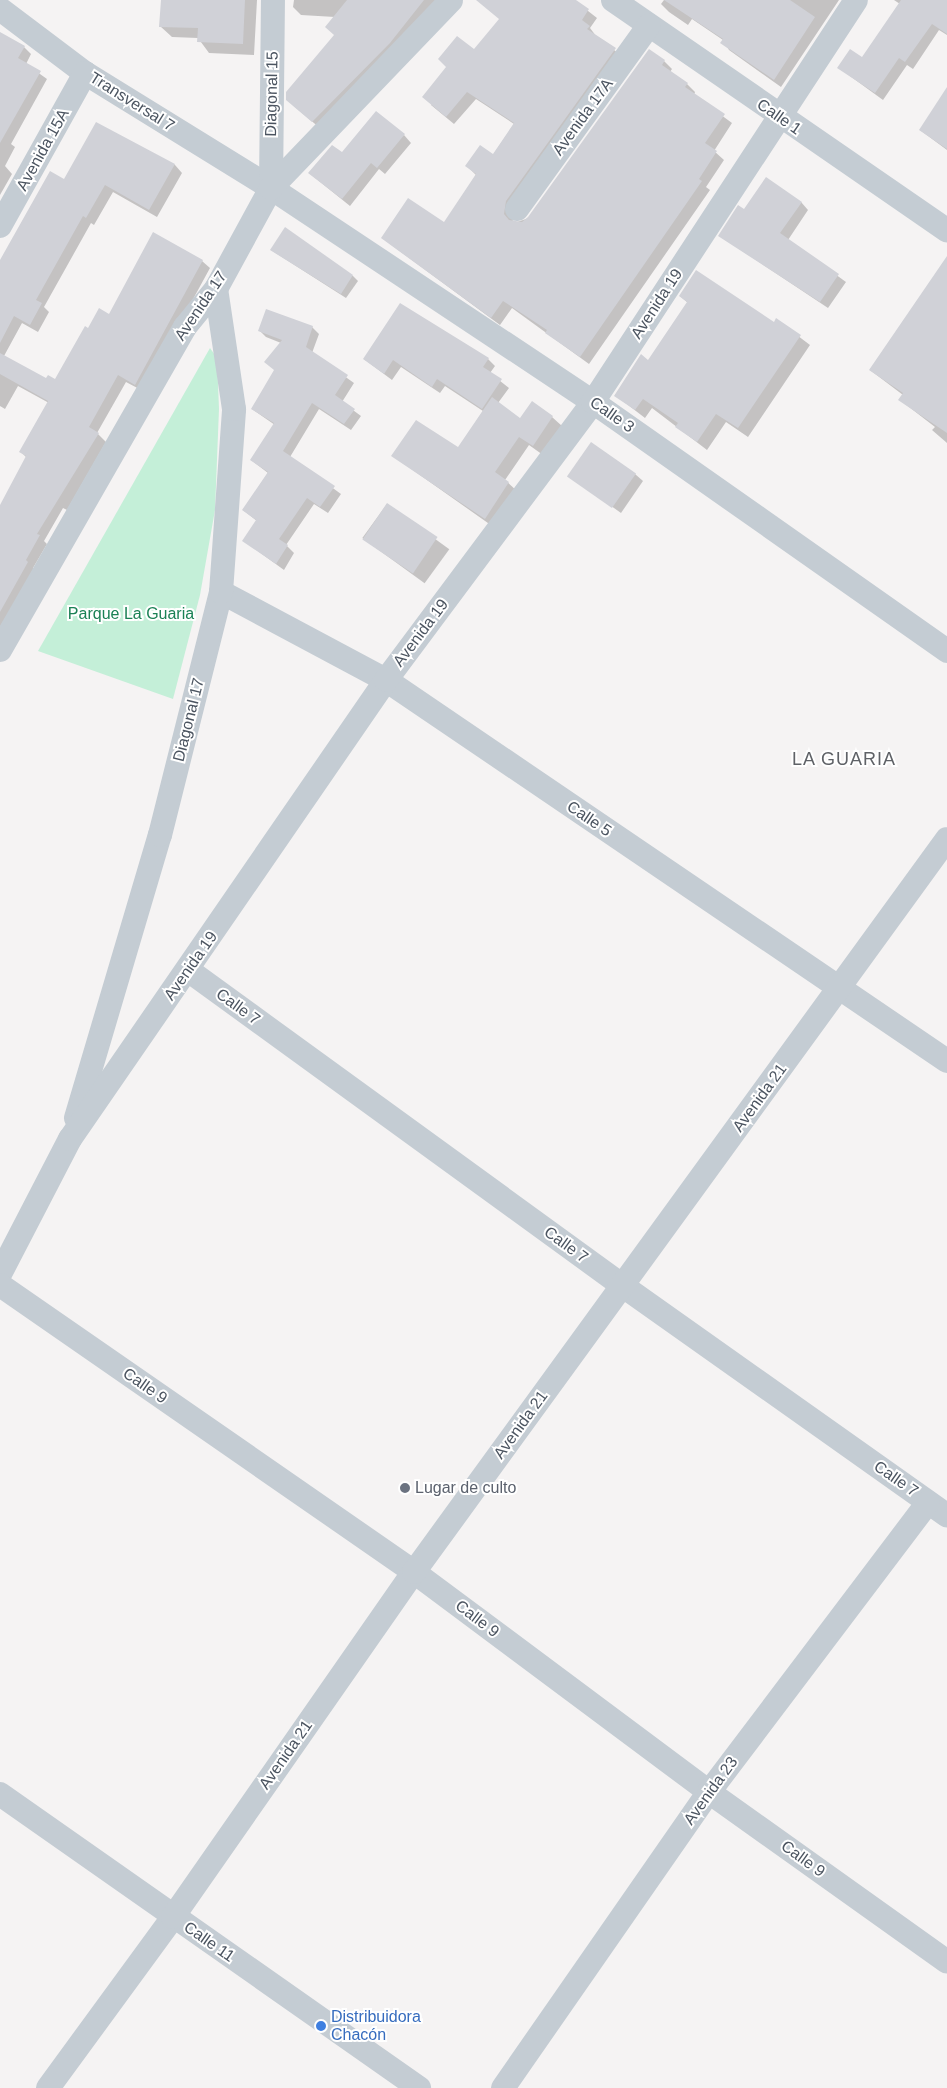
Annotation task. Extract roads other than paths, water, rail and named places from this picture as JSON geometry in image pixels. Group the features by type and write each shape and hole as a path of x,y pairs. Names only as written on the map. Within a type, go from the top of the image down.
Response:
{"street":[{"name":"Diagonal 15","path":"271,188 273,0"},
{"name":"Avenida 17","path":"0,650 185,327 216,289 271,188 451,0"},
{"name":"Calle 1","path":"613,0 779,117 947,230"},
{"name":"Avenida 19","path":"0,1274 70,1139 386,680 593,402 856,0"},
{"name":"Transversal 7","path":"0,9 85,73 271,188"},
{"name":"Avenida 17A","path":"517,209 649,25"},
{"name":"Avenida 15A","path":"0,226 85,73"},
{"name":"Calle 3","path":"271,188 593,402 947,651"},
{"name":"Diagonal 17","path":"70,1139 160,835 221,592 234,409 216,289"},
{"name":"Calle 5","path":"221,592 386,680 839,990 947,1061"},
{"name":"Avenida 21","path":"48,2088 173,1917 414,1572 947,839"},
{"name":"Calle 7","path":"188,970 623,1286 938,1508"},
{"name":"Calle 9","path":"0,1285 414,1572 709,1792 947,1962"},
{"name":"Avenida 23","path":"503,2088 709,1792 938,1508"},
{"name":"Calle 11","path":"0,1794 173,1917 420,2088"}],"place":[{"name":"Lugar de culto","path":"405,1488"},
{"name":"Distribuidora Chacón","path":"321,2026"}],"district":[{"name":"LA GUARIA","path":"844,759"}],"park label":[{"name":"Parque La Guaria","path":"131,614"}]}
